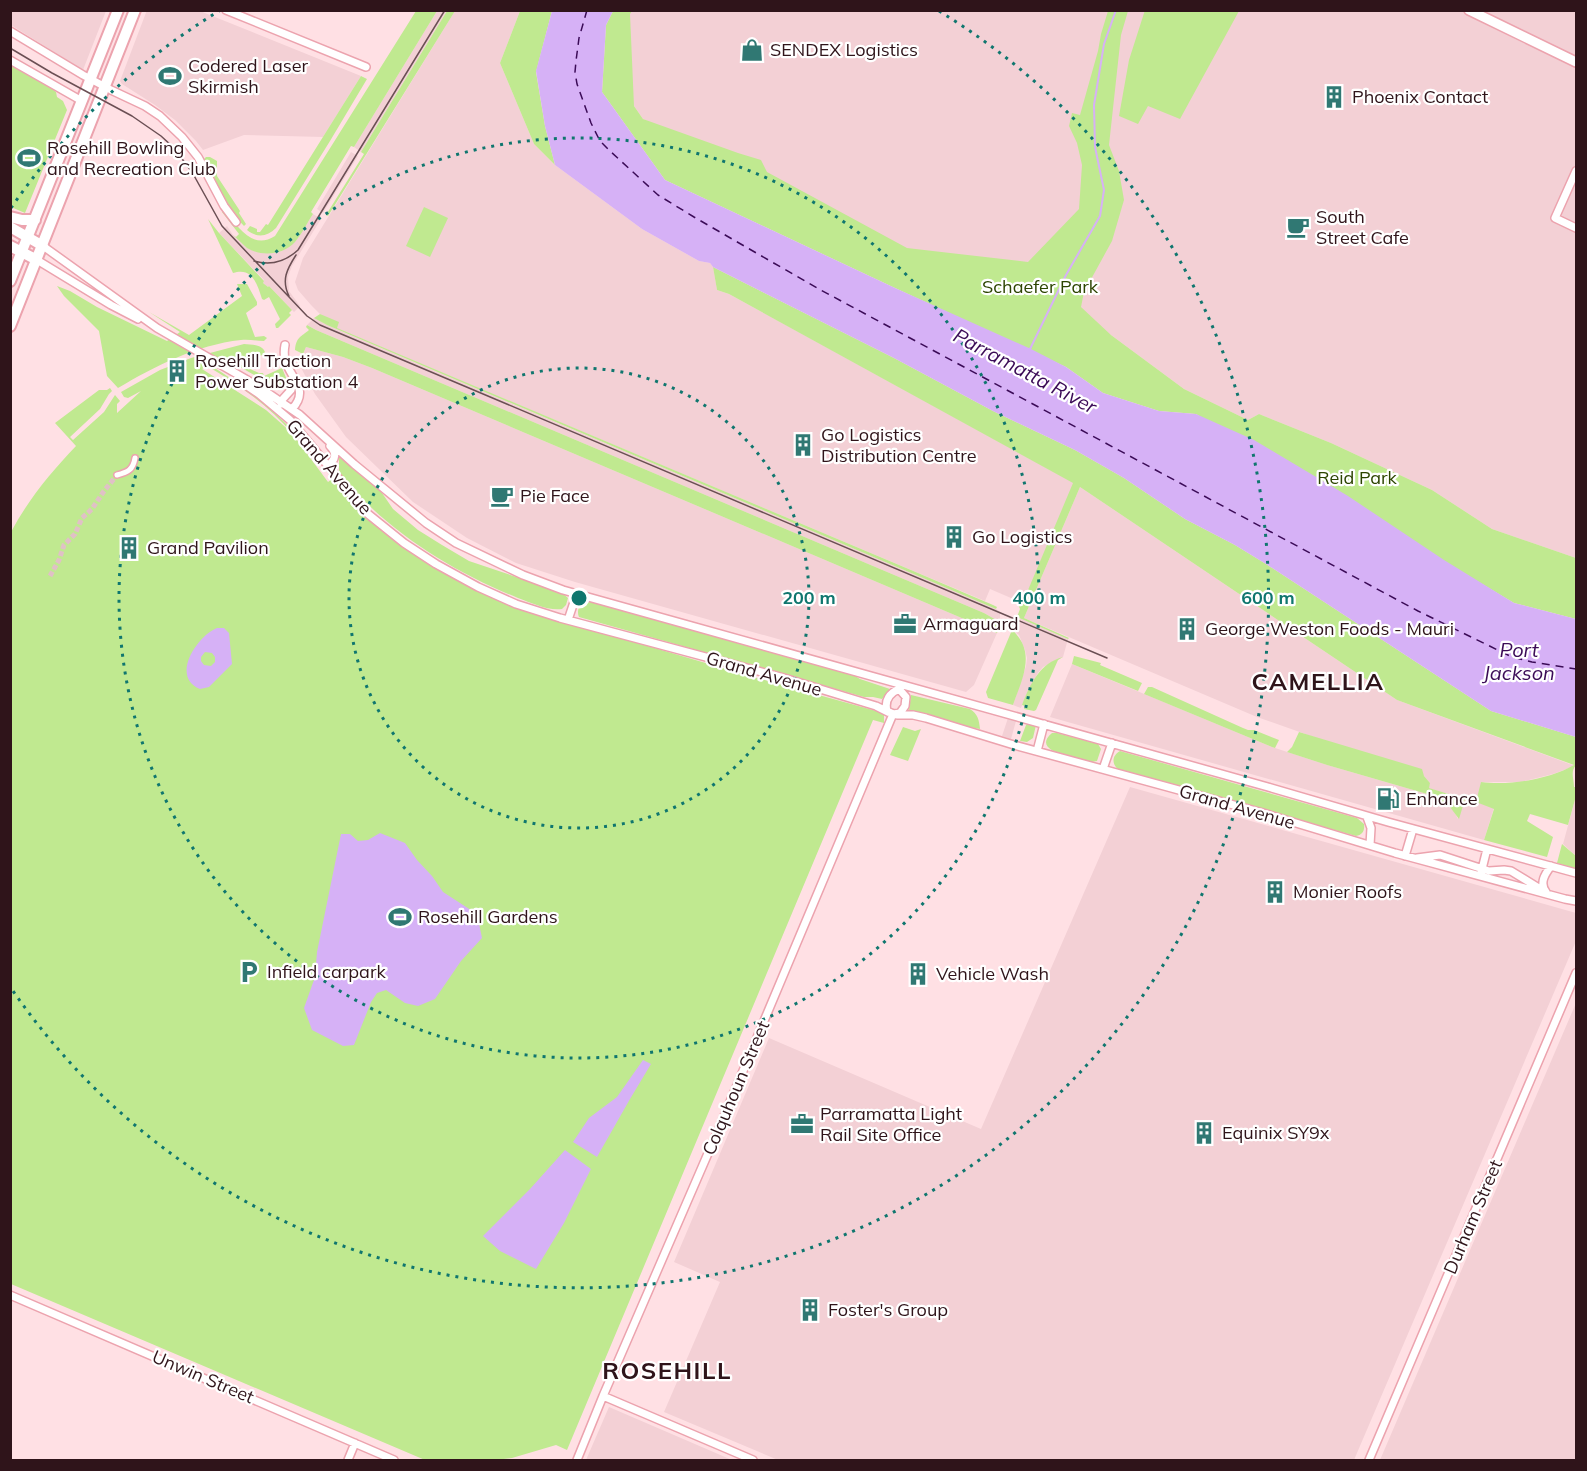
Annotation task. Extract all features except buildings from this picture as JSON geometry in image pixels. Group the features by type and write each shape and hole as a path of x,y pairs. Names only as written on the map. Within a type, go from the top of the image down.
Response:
{"main road":[{"path":"10,281 118,10"},
{"path":"10,326 135,10"},
{"path":"10,217 35,220"},
{"path":"10,227 43,246"},
{"path":"10,246 37,260"}],"street":[{"path":"226,10 366,67"},
{"path":"1469,10 1576,62"},
{"path":"10,31 66,66 153,110 198,157 224,206 236,222"},
{"path":"10,60 82,101"},
{"path":"1576,171 1555,218 1576,228"},
{"name":"Grand Avenue","path":"43,246 157,328"},
{"name":"Grand Avenue","path":"37,260 117,308 251,381 311,423 332,444 424,522 456,543 523,575 576,593 1367,817 1576,873"},
{"path":"285,345 286,362 299,386 300,395 292,409"},
{"name":"Grand Avenue","path":"216,363 281,411 368,514 404,543 478,587 516,604 784,678 876,706 893,714 926,718 1036,751 1263,813 1405,856 1481,872 1574,901"},
{"path":"281,411 281,401 294,382 293,375"},
{"name":"Grand Avenue","path":"281,411 292,409"},
{"path":"311,423 334,450 335,458 328,466"},
{"path":"117,475 127,473 134,466 135,458"},
{"path":"568,620 576,593"},
{"name":"Grand Avenue","path":"849,670 900,689 968,703"},
{"path":"900,689 906,701 903,710 893,714 886,708 887,700 892,693 900,689"},
{"name":"Colquhoun Street","path":"577,1461 893,714"},
{"path":"1036,751 1044,724"},
{"path":"1103,769 1112,743"},
{"path":"1367,817 1371,828 1370,845"},
{"path":"1405,856 1413,829"},
{"path":"1487,849 1481,872 1504,870 1514,873 1549,894"},
{"path":"1549,894 1544,889 1543,882 1554,867 1576,879"},
{"name":"Durham Street","path":"1369,1461 1576,973"},
{"name":"Unwin Street","path":"10,1295 394,1461"},
{"path":"603,1396 753,1461"},
{"path":"348,1461 355,1443"}],"shaded area":[{"path":"147,10 200,11 361,76 323,137 244,135 203,150 175,120 120,81"},
{"path":"631,10 1576,11 1576,558 1492,529 1432,490 1331,443 1259,414 1248,420 1184,389 1111,335 906,251 643,119 632,103 629,14"},
{"path":"10,11 106,11 83,70 11,25"},
{"path":"437,11 447,11 361,152 354,147"},
{"path":"455,11 520,11 500,63 534,144 555,165 642,229 699,261 710,263 713,267 717,290 729,294 1074,483 1023,603 990,589 985,601 336,328 311,305 298,290 295,282 303,258"},
{"path":"351,152 358,156 323,213 317,209"},
{"path":"313,214 321,219 292,266 288,277 289,291 300,306 294,312 269,286 263,283 264,280 219,233 227,226 246,247 262,253 274,253 282,251 298,238"},
{"path":"314,318 996,609 1000,612 1000,622 984,613 316,330 307,325"},
{"path":"306,347 372,368 997,633 974,685 966,692 575,582 516,563 467,538 413,502 346,437 315,394 299,364"},
{"path":"1080,487 1397,700 1575,766 1521,782 1481,782 1484,804 1494,808 1484,840 1050,717 1072,664 1272,747 1434,796 1450,807 1458,819 1465,799 1428,788 1430,783 1424,776 1257,717 1024,618"},
{"path":"1017,617 1068,639 1063,657 1043,667 1038,673 1021,708 1013,705 1027,658 1019,635 1012,630"},
{"path":"1008,718 1016,721 1011,739 1002,736"},
{"path":"1130,787 1576,913 1576,941 1354,1460 778,1460 664,1412 720,1282 674,1262 769,1038 981,1129"},
{"path":"1576,796 1576,856 1563,844"},
{"path":"1576,1003 1576,1460 1380,1460"},
{"path":"609,1407 732,1460 586,1460"}],"green space":[{"path":"1145,10 1239,11 1180,119 1148,106 1138,124 1119,116 1129,60"},
{"path":"416,11 437,11 354,147 351,146 311,212 313,214 298,239 285,250 278,252 259,253 247,248 233,235 236,237 239,234 222,212 224,210 252,239 267,240 275,236"},
{"path":"447,11 455,11 328,216 326,215 364,154 361,152"},
{"path":"520,11 552,11 536,72 545,126 555,165 534,144 500,63"},
{"path":"613,11 632,11 630,14 634,106 643,119 761,160 767,172 907,248 1028,262 1079,209 1082,165 1077,143 1069,126 1072,113 1080,115 1108,11 1128,11 1121,35 1109,145 1119,171 1124,200 1112,241 1084,292 1081,307 1111,335 1184,389 1248,420 1259,414 1331,443 1432,490 1492,529 1576,558 1576,619 1514,603 1196,414 1159,411 1103,393 1066,367 665,180 602,92 606,25"},
{"name":"Rosehill Bowling and Recreation Club","path":"10,64 56,92 67,110 25,213 11,207"},
{"path":"361,76 367,79 276,228 262,235 247,230 250,226 260,232 266,224 268,225"},
{"path":"206,157 217,161 217,176 240,211 246,224 244,226 230,211 209,173 204,159"},
{"path":"424,207 448,218 430,257 406,246"},
{"path":"208,219 264,281 263,283 269,286 292,310 289,313 291,315 278,328 275,324 280,319 269,297 262,299 256,282 249,274 233,273"},
{"path":"713,267 894,358 993,411 1075,450 1124,478 1185,519 1266,564 1491,711 1576,737 1576,765 1573,773 1576,796 1568,825 1530,814 1527,821 1553,837 1547,857 1484,840 1494,809 1476,802 1481,782 1504,783 1542,778 1574,765 1397,700 1080,487 1024,618 1069,638 1017,617 1020,609 1016,600 1023,602 1073,483 729,294 717,290"},
{"path":"237,284 247,284 257,302 257,305 246,313 255,337 264,336 267,338 264,341 241,340 192,352 161,364 118,388 107,376 99,331 57,286 167,341 180,332 149,312 189,335 242,296"},
{"path":"320,314 339,322 337,328 997,607 996,609 327,325 314,318"},
{"path":"307,325 984,613 1000,622 997,633 372,368 306,347 303,354 295,350 296,342 309,330"},
{"name":"Rosehill Gardens","path":"244,344 262,348 265,352 263,355 240,359 237,363 263,373 264,376 282,368 287,380 285,385 278,387 272,385 224,358 210,365 246,389 278,416 298,436 294,436 328,482 332,479 382,531 420,558 468,586 518,608 884,715 884,723 873,720 567,1450 556,1445 512,1458 495,1460 425,1460 11,1284 11,532 40,487 76,446 55,423 99,390 110,388 112,391 100,409 70,437 73,440 104,412 115,395 120,401 117,404 117,413 141,391 128,398 124,397 121,392 160,370 191,358","holes":["207,366 263,405 292,433 266,410 202,369"]},
{"path":"339,454 382,493 393,509 418,530 469,561 561,592 568,598 566,605 562,609 551,609 518,598 468,575 421,547 377,513 357,494 339,473"},
{"path":"586,599 852,674 890,689 882,699 864,697 579,617 579,607"},
{"path":"1012,630 1020,638 1026,657 1023,676 1013,705 988,698 986,692"},
{"path":"1074,656 1101,663 1100,665 1142,683 1138,691 1072,664"},
{"path":"1063,657 1058,660 1036,710 1024,709 1025,706 1022,705 1037,675 1048,664"},
{"path":"1148,687 1243,728 1279,740 1275,748 1272,747 1144,694"},
{"path":"911,695 970,709 978,718 980,729 958,725 909,710"},
{"path":"1028,723 1036,725 1033,738 1027,742 1020,741 1026,725"},
{"path":"903,727 915,731 921,729 908,761 890,755"},
{"path":"1299,732 1422,769 1430,783 1429,788 1465,799 1459,819 1450,807 1434,796 1287,752"},
{"path":"1052,733 1098,744 1101,749 1097,761 1077,759 1051,750 1047,745 1047,740"},
{"path":"1120,751 1357,818 1364,824 1363,831 1356,836 1119,770 1114,760 1115,755"},
{"path":"1562,844 1576,856 1576,869 1557,863"}],"water":[{"name":"Port Jackson","path":"552,11 613,11 606,25 602,92 665,180 1031,349 1066,367 1103,393 1159,411 1196,414 1254,440 1348,496 1514,603 1576,619 1576,737 1491,711 1266,564 1185,519 1124,478 1075,450 993,411 894,358 713,267 710,263 699,261 642,229 555,165 545,126 536,71"},
{"path":"217,628 224,628 229,633 232,664 209,687 200,689 191,683 187,676 187,667 195,648 209,632","holes":["205,652 212,653 215,662 211,666 204,665 201,657"]},
{"path":"380,833 405,843 443,892 477,914 482,938 461,961 435,999 418,1006 405,1003 386,990 377,993 371,1002 354,1045 343,1046 312,1030 304,1008 315,977 317,952 341,834 350,834 358,841 368,840"},
{"path":"643,1060 651,1064 597,1157 573,1142 589,1118 617,1097"},
{"path":"565,1150 591,1169 564,1223 536,1269 500,1251 483,1236"}],"waterway":[{"name":"Parramatta River","path":"1030,349 1066,275 1100,216 1104,190 1095,147 1094,105 1104,44 1116,10"}],"ferry route":[{"path":"587,10 579,38 575,72 591,123 600,141 658,195 817,288 1418,611 1512,657 1576,669"}],"tunnel":[{"path":"50,576 64,545 75,534 82,518 92,509 117,475"}],"tram line":[{"path":"254,261 278,262 298,250 445,10"},
{"path":"10,48 132,116 161,136 173,147 192,172 222,226 307,316 320,325 1107,658"},
{"path":"289,296 285,280 296,255"}],"place":[{"name":"SENDEX Logistics","path":"752,50"},
{"name":"Codered Laser Skirmish","path":"170,76"},
{"name":"Phoenix Contact","path":"1334,97"},
{"name":"Rosehill Bowling and Recreation Club","path":"29,158"},
{"name":"South Street Cafe","path":"1298,227"},
{"name":"Rosehill Traction Power Substation 4","path":"177,371"},
{"name":"Go Logistics Distribution Centre","path":"803,445"},
{"name":"Pie Face","path":"502,496"},
{"name":"Go Logistics","path":"954,537"},
{"name":"Grand Pavilion","path":"129,548"},
{"name":"Armaguard","path":"905,624"},
{"name":"George Weston Foods - Mauri","path":"1187,629"},
{"name":"Enhance","path":"1388,799"},
{"name":"Monier Roofs","path":"1275,892"},
{"name":"Rosehill Gardens","path":"400,917"},
{"name":"Infield carpark","path":"249,972"},
{"name":"Vehicle Wash","path":"918,974"},
{"name":"Parramatta Light Rail Site Office","path":"802,1124"},
{"name":"Equinix SY9x","path":"1204,1133"},
{"name":"Foster's Group","path":"810,1310"}],"district":[{"name":"CAMELLIA","path":"1318,682"},
{"name":"ROSEHILL","path":"667,1371"}],"park label":[{"name":"Schaefer Park","path":"1040,287"},
{"name":"Reid Park","path":"1357,478"}]}
